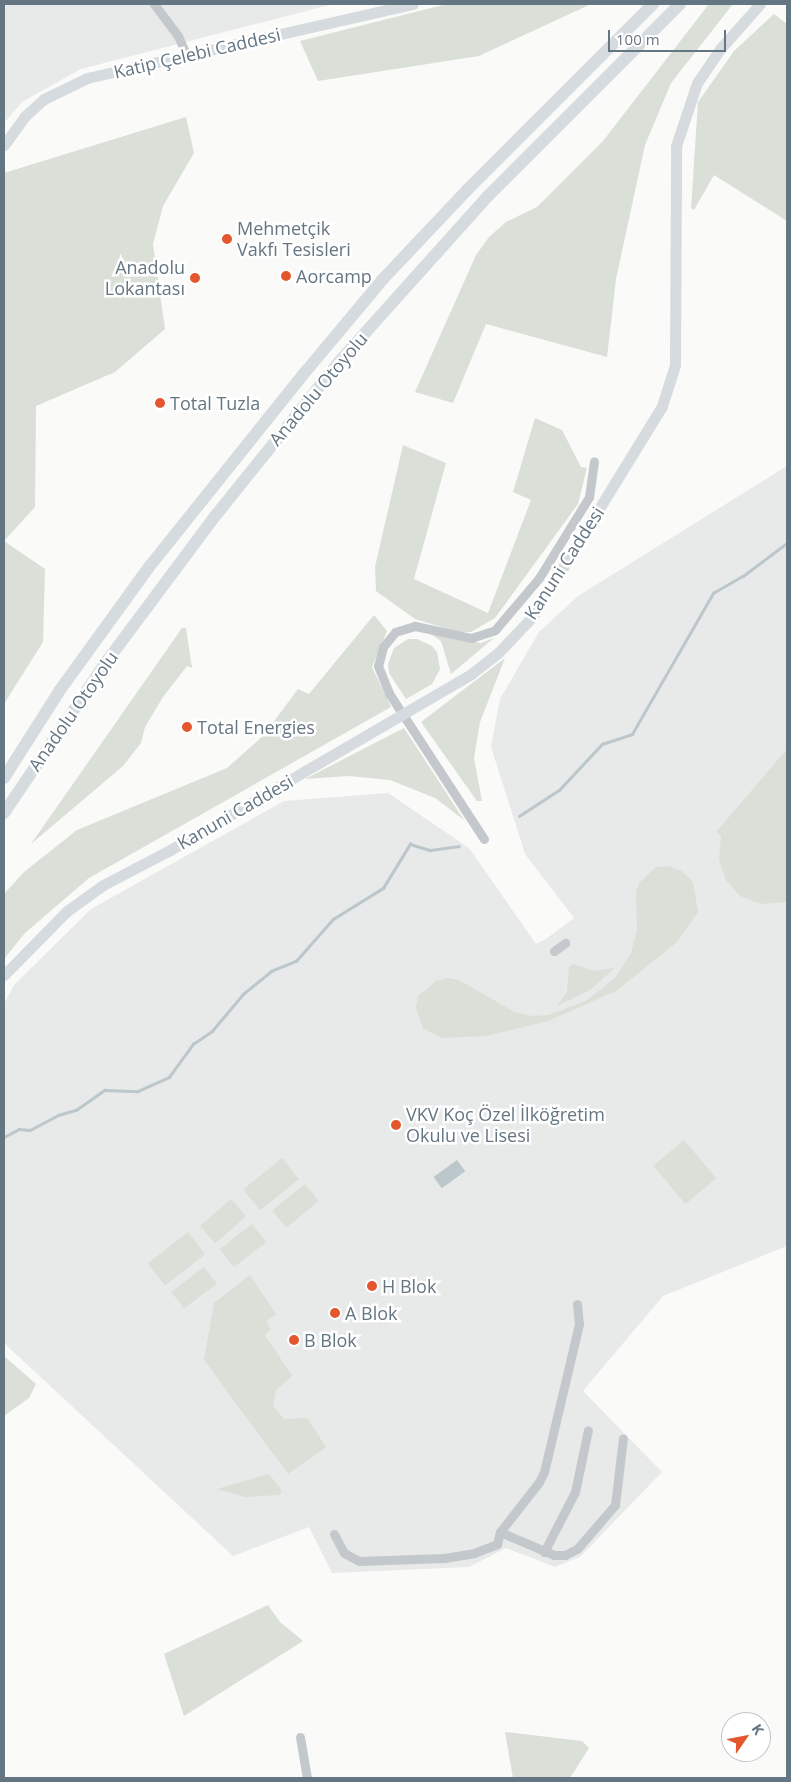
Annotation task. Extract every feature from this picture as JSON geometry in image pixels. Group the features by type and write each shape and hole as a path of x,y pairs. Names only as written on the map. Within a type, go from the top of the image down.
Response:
{"highway":[{"name":"Anadolu Otoyolu","path":"4,778 60,690 149,567 313,362 383,279 468,189 653,4"},
{"name":"Anadolu Otoyolu","path":"4,813 107,661 216,514 339,362 487,198 680,4"}],"main road":[{"name":"Katip Çelebi Caddesi","path":"4,145 25,116 60,89 86,78 413,4"},
{"name":"Kanuni Caddesi","path":"4,975 67,911 103,886 368,736 436,695 498,653 533,616 662,406 675,365 676,146 697,83 720,49 760,4"}],"street":[{"path":"154,4 178,36 187,56"},
{"path":"484,839 390,693 378,666 383,647 395,632 415,626 471,638 495,630 539,578 589,497 594,461"},
{"path":"554,951 565,943"},
{"path":"334,1534 344,1553 359,1561 444,1558 474,1553 496,1544 500,1532 539,1482 544,1472 579,1324 577,1304"},
{"path":"544,1552 574,1492 588,1430"},
{"path":"500,1532 544,1552 559,1556 574,1552 610,1512 617,1497 623,1438"},
{"path":"300,1738 307,1778"}],"shaded area":[{"path":"4,4 333,4 81,69 22,102 4,123"},
{"path":"447,4 591,4 479,56 318,81 300,41"},
{"path":"709,4 733,4 671,83 645,145 616,279 607,357 486,324 453,403 415,392 476,255 489,237 506,222 537,207 603,141"},
{"path":"774,14 787,24 787,221 714,175 694,210 691,208 698,102 734,51"},
{"path":"186,117 194,153 163,206 153,244 165,329 115,372 36,406 35,507 4,541 4,173"},
{"path":"535,418 562,430 581,467 587,468 578,504 495,618 471,632 458,632 415,619 376,591 375,567 403,445 446,463 414,579 488,613 531,500 513,492"},
{"name":"VKV Koç Özel İlköğretim Okulu ve Lisesi","path":"787,466 787,1246 663,1296 583,1391 662,1472 580,1557 555,1567 506,1548 469,1567 332,1573 309,1527 233,1556 4,1343 4,1004 14,985 91,909 284,801 388,793 469,848 536,944 546,939 574,918 525,854 491,747 500,699 539,632 578,596"},
{"path":"4,541 45,569 43,642 4,704"},
{"path":"374,615 387,631 372,667 391,707 89,878 25,933 4,959 4,894 24,872 77,830 227,768 263,736 298,689 309,694"},
{"path":"182,628 186,628 192,668 187,666 163,697 145,727 141,743 123,766 31,844"},
{"path":"429,633 481,643 494,638 451,674 441,641"},
{"path":"408,639 417,639 432,646 437,652 440,669 432,684 406,699 389,673 388,664 394,648"},
{"path":"505,658 480,722 474,758 482,801 477,801 421,722"},
{"path":"404,728 464,820 435,798 390,780 349,776 305,779"},
{"path":"787,749 787,902 760,904 740,896 726,880 719,860 721,836 716,832"},
{"path":"668,866 682,871 693,882 698,912 677,942 616,991 548,1021 486,1036 442,1038 423,1028 416,1008 418,996 436,981 448,978 459,980 516,1013 533,1016 549,1015 586,1001 615,978 631,953 637,931 636,891 640,882 656,867"},
{"path":"574,964 592,971 615,968 591,989 557,1006 567,992 569,967"},
{"path":"684,1140 716,1178 685,1204 653,1166"},
{"path":"282,1158 299,1179 260,1210 243,1189"},
{"path":"457,1160 465,1171 442,1188 434,1177"},
{"path":"305,1184 319,1201 286,1228 272,1210"},
{"path":"231,1199 246,1216 215,1243 200,1226"},
{"path":"252,1224 266,1242 234,1267 220,1249"},
{"path":"188,1232 205,1254 165,1285 148,1263"},
{"path":"204,1267 217,1284 184,1308 171,1292"},
{"path":"250,1275 276,1314 266,1321 271,1330 265,1335 292,1376 276,1390 273,1406 284,1419 307,1418 326,1447 288,1474 204,1360 214,1303"},
{"path":"4,1356 36,1384 29,1398 4,1416"},
{"path":"269,1474 282,1491 279,1495 245,1497 217,1489"},
{"path":"268,1605 280,1622 303,1641 184,1716 164,1654"},
{"path":"505,1732 582,1741 589,1748 570,1778 513,1778"}],"waterway":[{"path":"519,816 559,790 602,744 632,734 713,593 743,576 787,543"},
{"path":"4,1137 19,1129 30,1130 58,1115 76,1110 105,1090 138,1091 169,1077 193,1044 212,1031 243,994 271,971 296,961 333,919 383,888 410,844 430,850 459,846"}],"place":[{"name":"Mehmetçik Vakfı Tesisleri","path":"227,239"},
{"name":"Aorcamp","path":"286,276"},
{"name":"Anadolu Lokantası","path":"195,278"},
{"name":"Total Tuzla","path":"160,403"},
{"name":"Total Energies","path":"187,727"},
{"name":"VKV Koç Özel İlköğretim Okulu ve Lisesi","path":"396,1125"},
{"name":"H Blok","path":"372,1286"},
{"name":"A Blok","path":"335,1313"},
{"name":"B Blok","path":"294,1340"}]}
